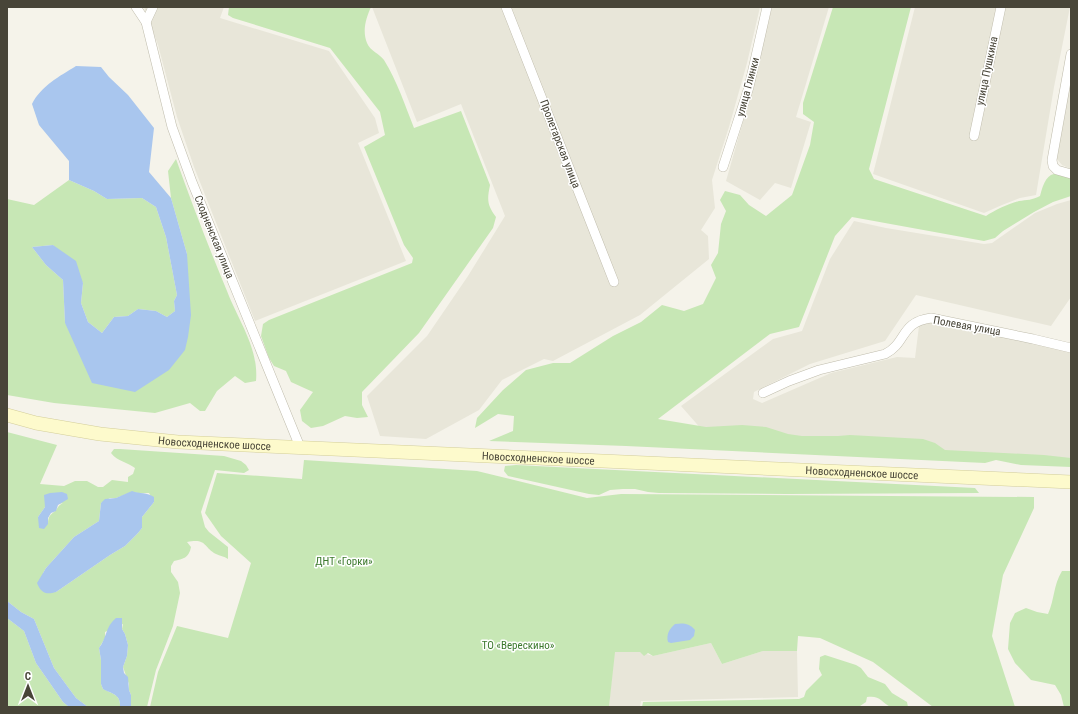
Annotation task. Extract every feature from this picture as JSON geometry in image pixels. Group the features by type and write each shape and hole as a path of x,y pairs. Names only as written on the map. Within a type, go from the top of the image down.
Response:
{"main road":[{"name":"Новосходненское шоссе","path":"7,415 36,423 100,434 178,442 1071,482"}],"street":[{"name":"Сходненская улица","path":"136,7 146,22 172,127 192,182 300,447"},
{"path":"146,22 153,7"},
{"name":"Пролетарская улица","path":"506,7 614,282"},
{"name":"улица Глинки","path":"723,167 749,86 767,7"},
{"name":"улица Пушкина","path":"974,136 1001,7"},
{"path":"1071,54 1052,160 1053,166 1057,170 1071,174"},
{"name":"Полевая улица","path":"763,393 789,381 819,370 885,354 893,350 910,326 915,322 924,319 931,318 1026,337 1071,348"}],"shaded area":[{"path":"144,7 224,7 220,18 329,51 375,118 379,133 358,143 406,261 255,321 194,167 177,117 158,45"},
{"path":"372,7 760,7 747,63 712,180 715,208 701,230 708,236 709,259 640,315 553,361 544,359 502,380 479,410 426,439 380,436 367,396 427,336 468,276 505,216 461,104 417,122"},
{"path":"772,7 829,7 796,117 811,122 791,188 775,183 760,200 726,181 748,104"},
{"path":"915,7 1070,7 1054,87 1036,195 1020,198 984,213 873,174"},
{"path":"1071,79 1071,169 1062,165 1057,159"},
{"path":"1071,200 1071,297 1051,326 916,295 885,341 810,364 754,392 753,399 762,403 831,373 897,357 915,358 919,326 930,321 1071,351 1071,462 703,431 681,406 773,339 802,331 830,259 854,221 886,228 984,244 992,243 1035,213"},
{"path":"711,643 722,664 763,651 797,651 798,697 641,701 640,707 609,707 614,652 640,652 653,656"}],"green space":[{"path":"229,7 371,7 365,25 365,34 368,46 384,60 389,68 414,128 461,111 490,185 488,202 496,217 493,228 419,333 362,392 362,405 368,417 357,418 345,416 323,426 311,428 302,421 300,410 313,392 291,382 286,371 274,366 269,358 261,336 263,324 269,320 412,263 413,258 404,245 364,147 385,135 380,112 330,48 233,18 228,15"},
{"path":"833,7 911,7 869,169 874,179 986,216 997,209 1010,204 1040,196 1046,179 1053,174 1064,174 1071,177 1071,196 1053,202 1003,231 995,238 984,241 852,217 835,236 799,327 770,334 658,419 706,427 742,425 766,427 788,434 802,436 850,435 923,439 935,443 945,450 1044,455 1071,458 1071,467 1021,465 996,460 985,463 489,441 513,431 514,416 498,414 475,428 477,418 503,390 526,370 553,363 570,363 613,336 641,322 662,305 684,311 703,304 716,278 711,265 718,253 721,224 726,211 720,200 725,191 740,195 749,205 766,216 792,195 810,145 814,122 803,114 803,103"},
{"path":"176,159 214,259 247,334 254,357 256,381 245,383 235,376 217,391 205,411 200,411 190,403 155,413 54,403 7,395 7,199 34,205 69,180 94,191 107,199 142,198 156,207 166,237 177,295 174,301 175,311 167,317 156,311 138,309 128,316 114,317 102,333 88,322 81,303 83,283 53,245 32,247 46,265 63,280 65,323 169,370 187,254 171,198 168,171"},
{"path":"7,432 57,445 40,484 64,486 75,481 87,481 98,487 103,487 112,480 128,482 128,477 133,474 135,468 113,456 111,453 114,449 224,456 241,461 249,470 244,473 215,470 201,512 205,527 228,547 228,559 216,554 202,542 193,541 187,542 191,547 189,554 183,559 174,561 171,566 171,572 178,582 180,593 173,626 156,670 147,707 131,707 129,684 123,667 127,656 128,645 122,629 123,624 105,632 105,638 99,648 101,660 101,684 103,689 113,693 119,699 120,707 88,707 76,698 54,668 34,619 21,612 7,601","holes":["132,492 149,493 154,502 142,517 142,528 125,546 56,592 43,573 46,568 74,537 99,521 101,503 110,498 116,498","63,503 50,516 48,524 38,517 45,507"]},
{"name":"ДНТ «Горки»","path":"304,460 477,471 587,498 621,494 1034,497 1034,508 1003,575 992,636 1015,707 933,707 873,662 820,638 798,636 797,651 763,651 722,664 711,643 653,656 648,653 644,656 640,652 615,652 609,707 150,707 158,672 177,626 228,638 251,563 221,536 205,513 217,473 302,479"},
{"path":"516,465 975,488 979,493 659,493 635,489 623,489 610,490 599,495 508,476 504,471 505,466"},
{"path":"1062,571 1071,571 1071,707 1064,707 1061,695 1055,685 1031,680 1015,663 1008,649 1010,623 1015,613 1026,608 1048,614 1057,582"},
{"path":"7,618 24,631 36,663 63,702 69,707 7,707"},
{"path":"825,655 861,668 868,677 885,684 892,693 907,702 908,707 891,707 878,698 867,697 866,702 860,706 849,707 642,707 643,702 799,699 804,697 806,691 822,675 819,669 820,657"}],"water":[{"path":"76,66 101,67 128,95 154,128 149,172 171,198 187,254 191,315 185,350 169,370 135,392 92,383 65,323 63,280 46,265 32,247 53,245 76,261 83,283 81,303 88,322 102,333 114,317 128,316 138,309 156,311 167,317 175,311 174,301 177,295 166,237 156,207 142,198 107,199 94,191 69,180 69,161 39,125 32,104 40,92 51,82"},
{"path":"132,491 149,494 154,497 154,502 142,517 142,528 138,533 125,546 56,592 47,593 42,591 37,583 46,568 74,537 99,521 101,503 105,499 116,498"},
{"path":"62,492 67,494 68,499 58,505 56,511 51,513 48,518 48,524 44,529 39,528 38,517 45,507 44,495"},
{"path":"7,601 21,612 34,619 54,668 76,698 88,707 69,707 63,702 36,663 24,631 7,618"},
{"path":"116,618 122,618 122,629 128,645 127,656 123,667 124,673 128,677 131,707 120,707 119,699 113,693 103,689 101,684 101,660 99,648 112,621"},
{"path":"675,624 690,626 695,630 694,636 690,640 671,643 668,642 668,632"}],"park label":[{"name":"ТО «Верескино»","path":"518,645"}]}
